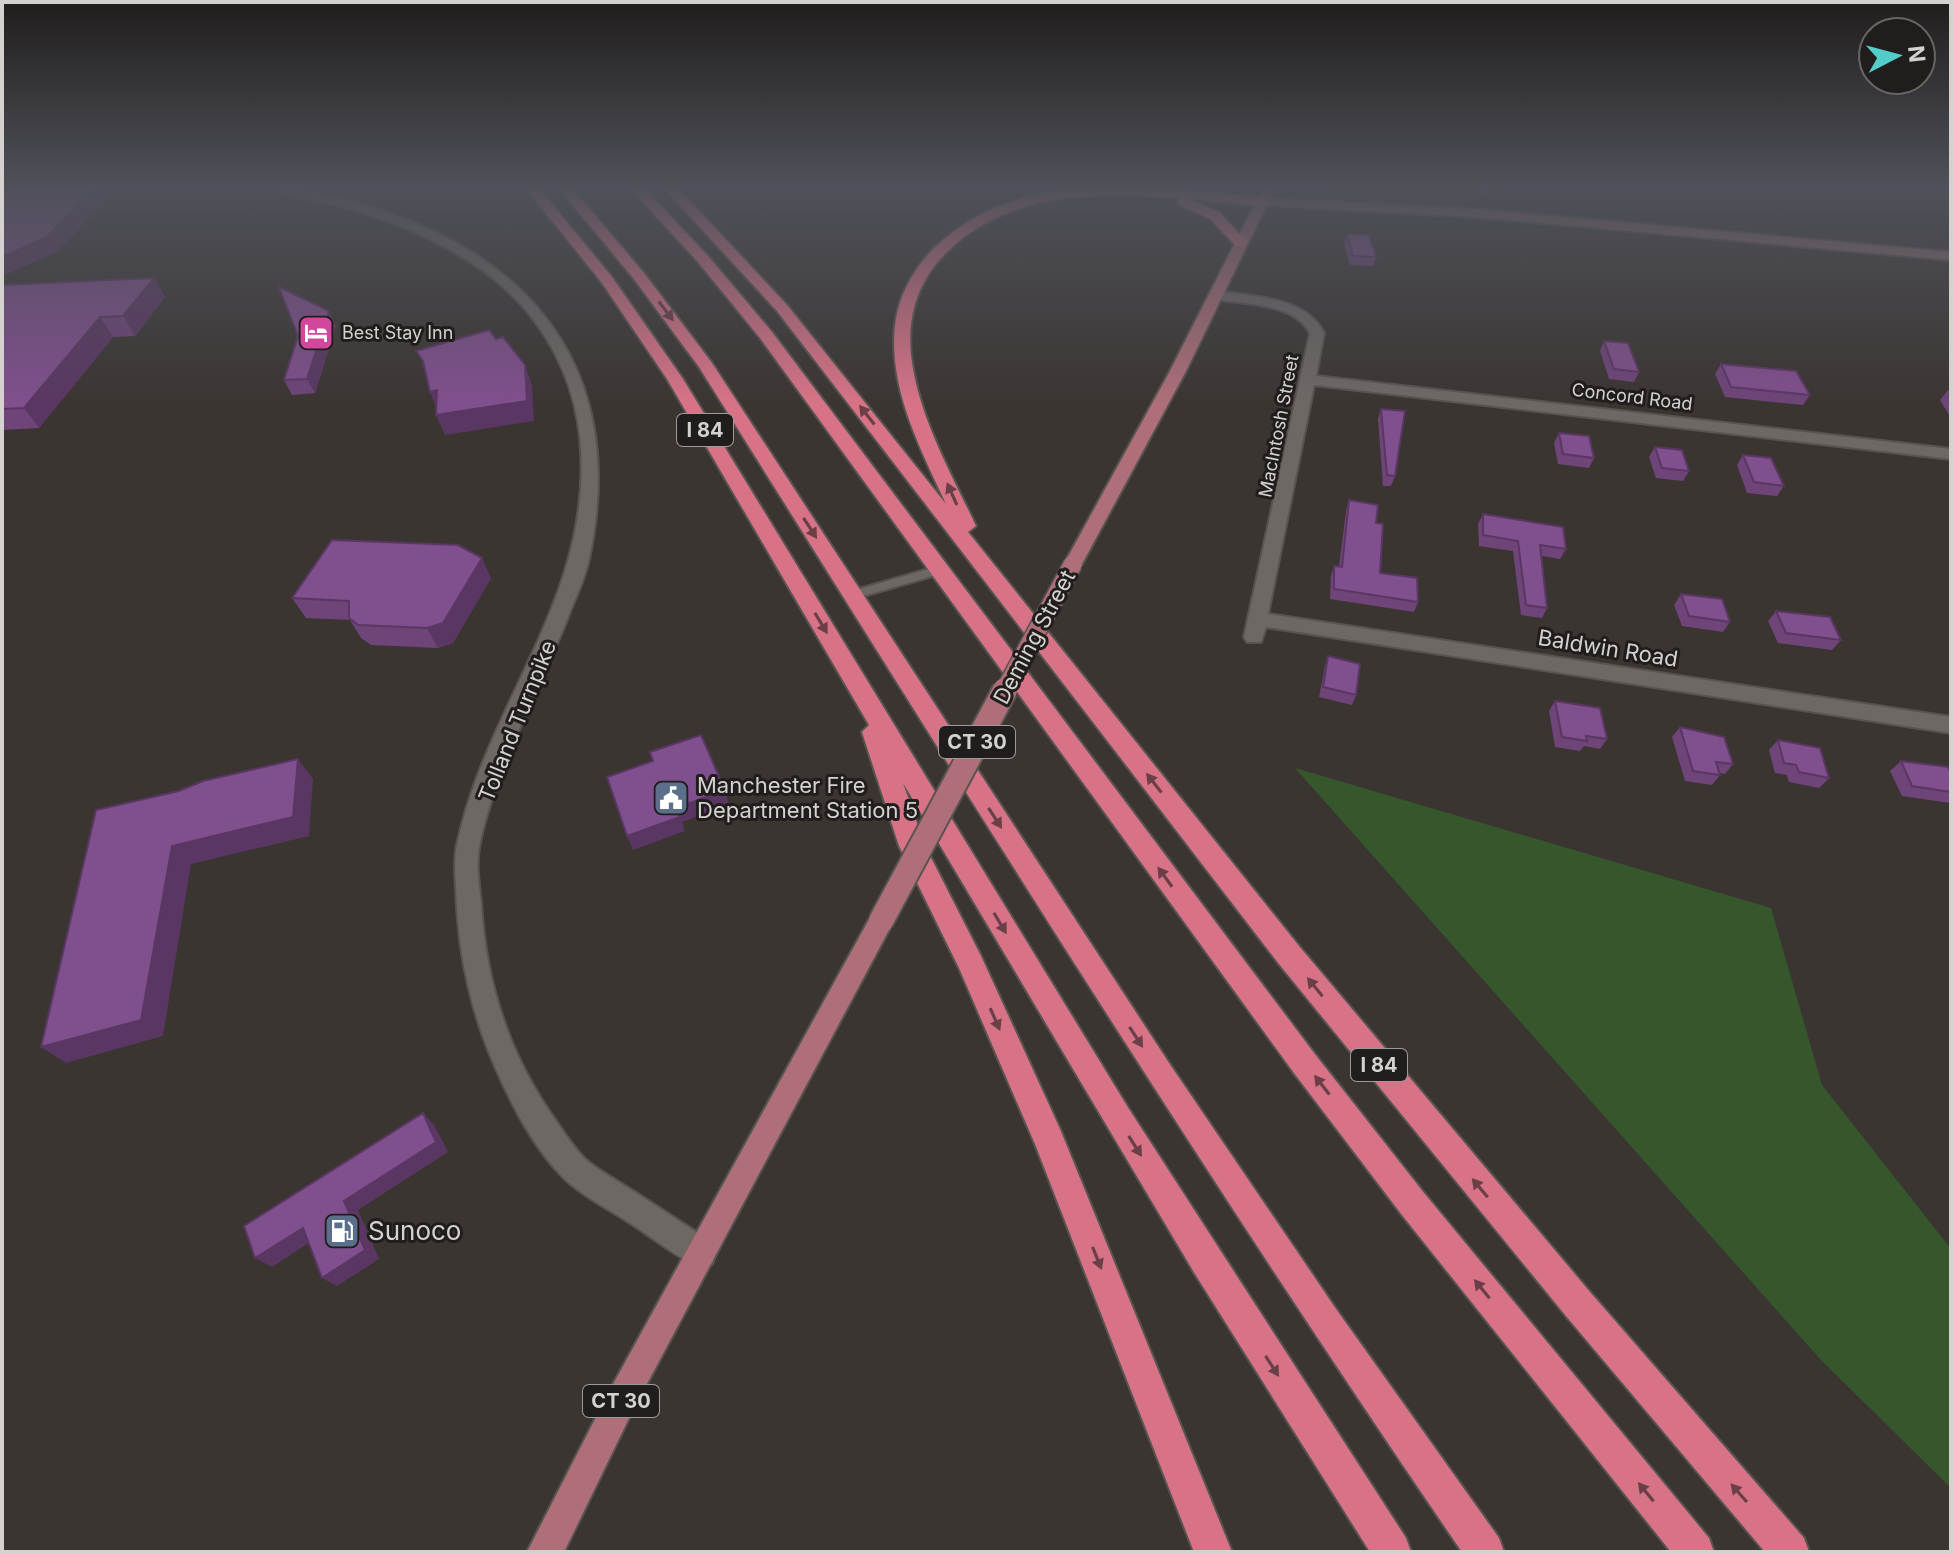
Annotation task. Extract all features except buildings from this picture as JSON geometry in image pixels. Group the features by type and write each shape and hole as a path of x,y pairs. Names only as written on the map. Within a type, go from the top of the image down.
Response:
{"highway":[{"name":"I 84","path":"589,259 655,348 1191,1238 1392,1552"},
{"path":"624,259 682,332 1194,1126 1324,1321 1485,1552"},
{"path":"703,259 758,325 1313,1075 1413,1204 1695,1552"},
{"name":"I 84","path":"736,259 782,308 1237,889 1411,1105 1790,1552"},
{"path":"934,259 912,288 904,311 901,338 909,389 924,434 984,565"},
{"path":"860,688 912,846 971,965 1049,1140 1213,1552"}],"main road":[{"name":"Deming Street","path":"701,1253 1178,371 1234,259"},
{"name":"CT 30","path":"545,1552 622,1399 701,1253"}],"street":[{"name":"Tolland Turnpike","path":"474,259 524,297 558,341 579,385 590,433 591,479 580,558 547,651 497,758 468,848 469,939 488,1024 523,1101 576,1170 701,1253"},
{"name":"MacIntosh Street","path":"1216,295 1287,309 1309,318 1317,333 1256,628"},
{"name":"Concord Road","path":"1309,380 1951,454"},
{"name":"Baldwin Road","path":"1256,628 1951,725"}],"lane":[{"path":"853,595 939,570"}],"green space":[{"path":"1295,768 1771,908 1822,1085 1951,1249 1951,1488 1820,1359"}],"place":[{"name":"Best Stay Inn","path":"316,333"},
{"name":"Manchester Fire Department Station 5","path":"671,798"},
{"name":"Sunoco","path":"342,1231"}]}
